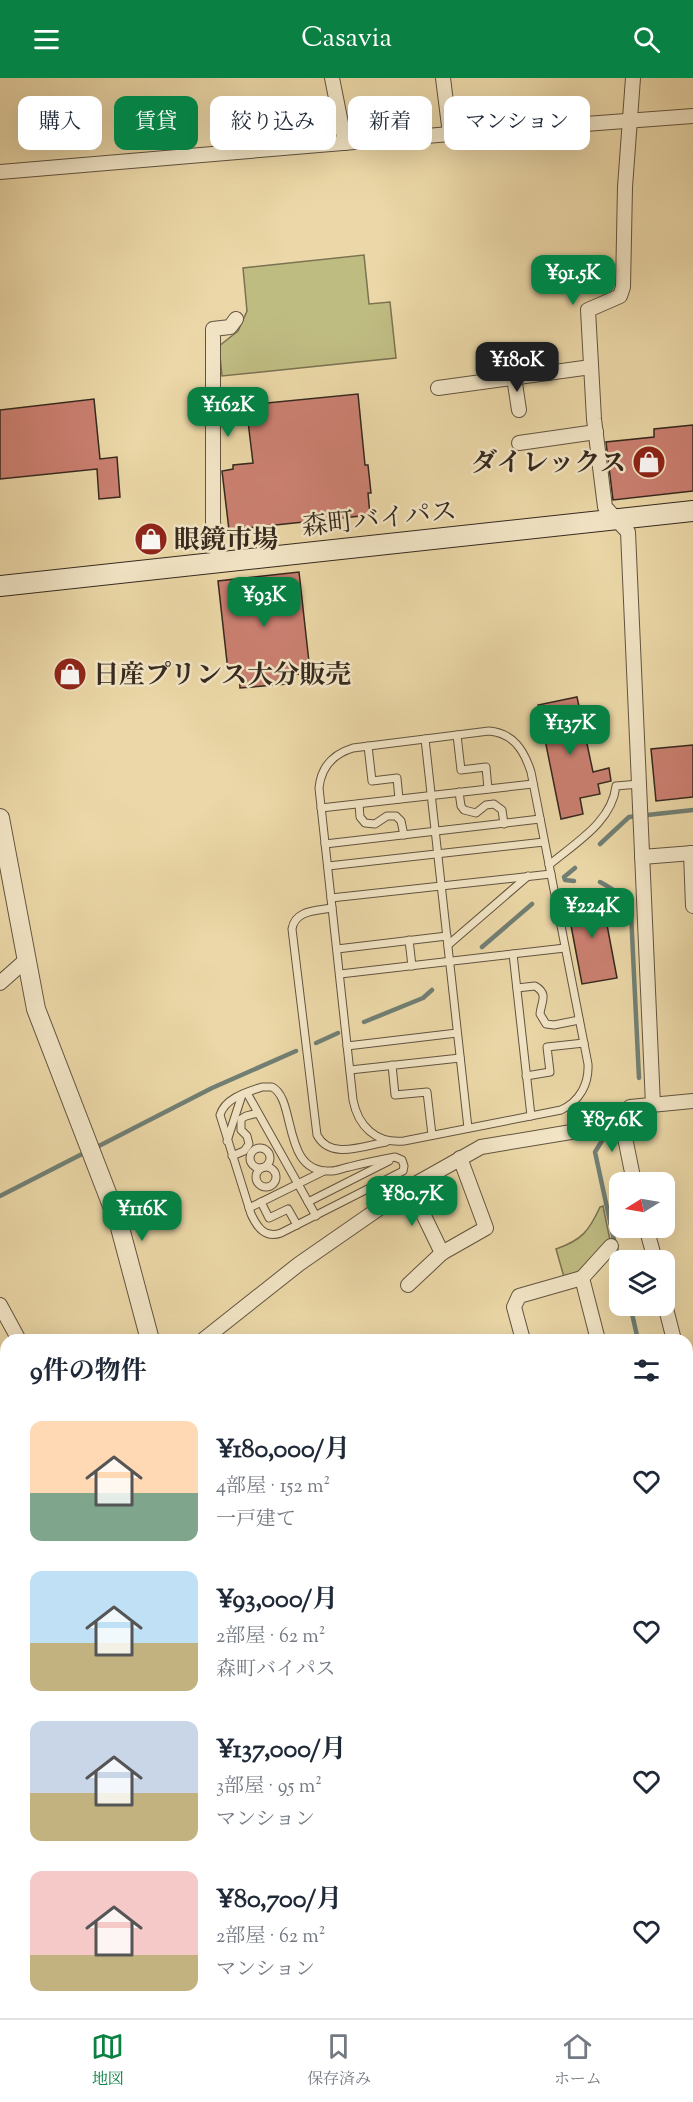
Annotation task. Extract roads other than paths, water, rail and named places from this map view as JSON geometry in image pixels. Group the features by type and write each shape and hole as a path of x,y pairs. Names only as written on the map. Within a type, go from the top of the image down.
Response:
{"main road":[{"name":"森町バイパス","path":"0,586 693,511"}],"street":[{"path":"332,78 345,143"},
{"path":"443,78 445,96"},
{"path":"633,78 629,119 623,287 620,296 588,310 596,432 606,510 628,532 653,1105"},
{"path":"590,122 693,116"},
{"path":"0,172 444,135"},
{"path":"218,562 213,522 213,329 230,327 236,319"},
{"path":"438,388 591,367"},
{"path":"514,377 519,410"},
{"path":"519,443 596,432"},
{"path":"0,818 36,1009 119,1224 148,1334"},
{"path":"642,857 692,853 693,906"},
{"path":"0,983 26,960"},
{"path":"211,1334 299,1264 410,1187 481,1147 595,1128 621,1118 630,1107 693,1101"},
{"path":"621,1118 632,1172"},
{"path":"408,1285 442,1253 486,1228 460,1158"},
{"path":"410,1187 442,1253"},
{"path":"521,1334 514,1307 519,1296 582,1278 611,1246"},
{"path":"582,1278 596,1334"},
{"path":"0,1305 16,1334"},
{"path":"668,1316 672,1334"}],"lane":[{"path":"332,908 302,914 297,918 292,929 317,1135 324,1145 336,1150 432,1136 566,1108 582,1093 588,1071 533,784 528,763 517,744 506,735 489,732 368,746 347,750 333,757 320,780 321,808 328,866 353,1100 357,1116 369,1131 389,1142"},
{"path":"457,735 461,770 486,767 488,789"},
{"path":"425,739 468,1128"},
{"path":"368,746 372,780 397,778 399,799"},
{"path":"321,808 533,784"},
{"path":"549,865 606,815 614,802 616,786 639,784"},
{"path":"459,792 461,806 464,810 476,813 494,804 502,810 504,824"},
{"path":"358,804 360,817 365,823 375,824 385,817 396,816 401,821 404,835"},
{"path":"325,844 540,819"},
{"path":"328,866 544,842"},
{"path":"331,898 551,874"},
{"path":"448,945 528,876"},
{"path":"337,949 447,936"},
{"path":"409,940 412,966"},
{"path":"339,974 565,948"},
{"path":"513,954 531,1116"},
{"path":"517,987 535,986 543,991 544,999 540,1014 546,1024 554,1025 579,1020"},
{"path":"347,1046 458,1033"},
{"path":"526,1076 549,1072 547,1047 584,1043"},
{"path":"350,1070 460,1058"},
{"path":"392,1065 395,1095 427,1092 432,1136"},
{"path":"272,1086 279,1091 298,1151 309,1164 324,1171 335,1171 397,1157 402,1160 404,1166 401,1174 276,1235 268,1234 256,1224 227,1142 220,1111 224,1105 245,1094 272,1086"},
{"path":"245,1094 316,1216"},
{"path":"227,1142 245,1094"},
{"path":"232,1156 244,1151 249,1144 247,1136 241,1130 241,1119 258,1113"},
{"path":"256,1180 258,1171 262,1168 269,1160 268,1153 264,1149 253,1151 251,1161 256,1167 262,1168 268,1167 276,1175 270,1186 263,1186 256,1180"},
{"path":"308,1202 397,1157"},
{"path":"236,1167 251,1161"},
{"path":"249,1208 324,1171"},
{"path":"242,1185 256,1180"},
{"path":"261,1202 269,1218 288,1209 297,1225"}],"waterway":[{"path":"600,844 629,817 693,810"},
{"path":"574,881 565,880 564,877 575,868"},
{"path":"600,882 619,894 631,913 639,1078"},
{"path":"482,947 532,904"},
{"path":"364,1022 423,998 432,990"},
{"path":"316,1043 338,1033"},
{"path":"93,1149 212,1088 296,1051"},
{"path":"605,1136 595,1152 614,1240"},
{"path":"0,1196 86,1152"},
{"path":"633,1316 637,1334"}],"place":[{"name":"ダイレックス","path":"649,462"},
{"name":"眼鏡市場","path":"151,539"},
{"name":"日産プリンス大分販売","path":"70,674"}]}
